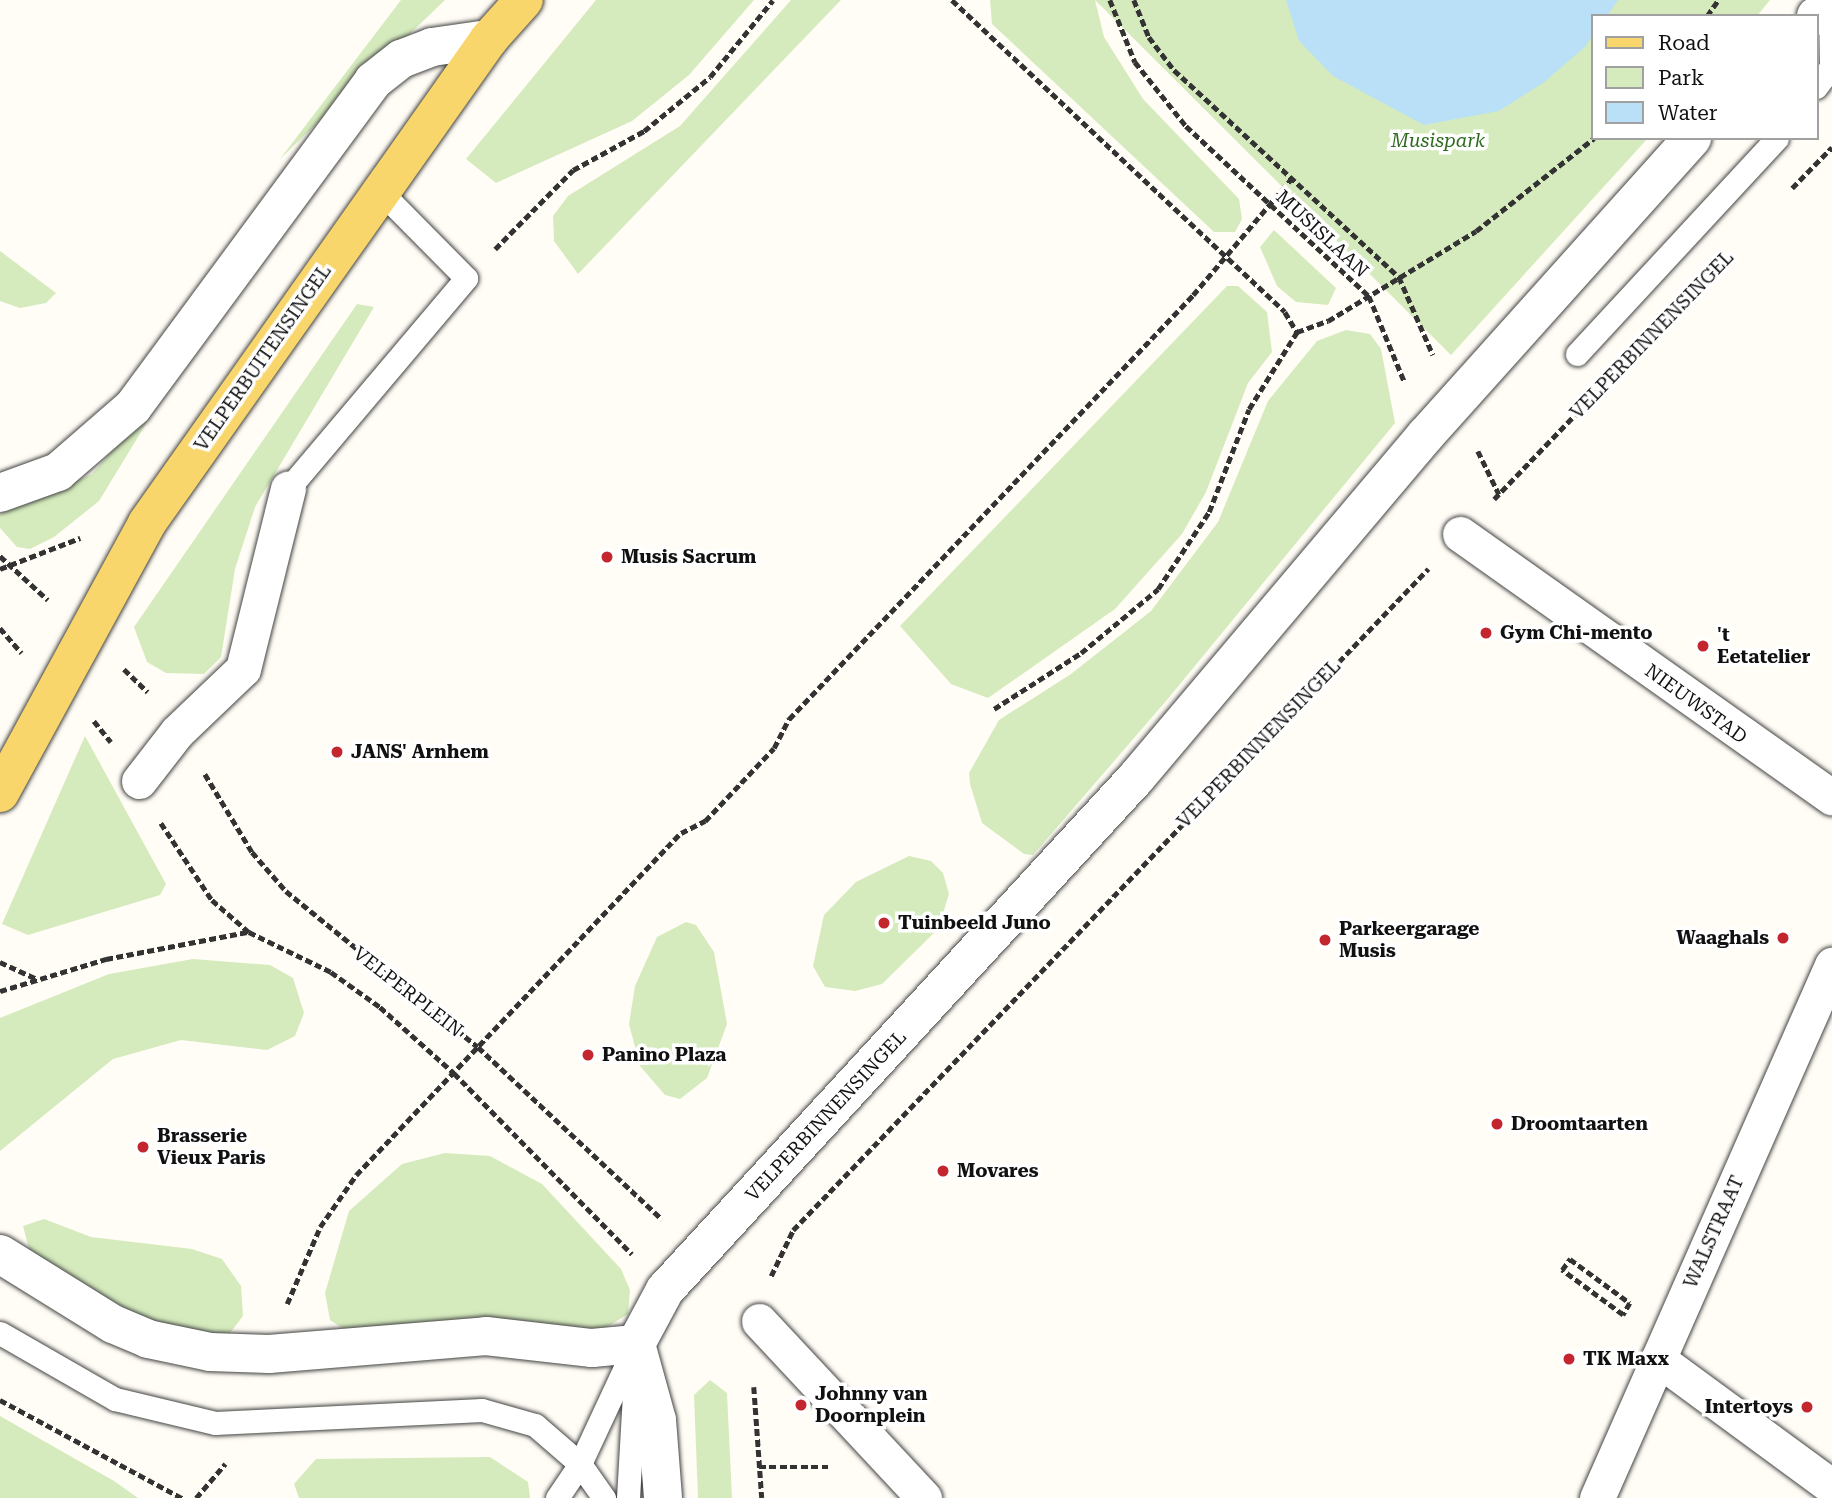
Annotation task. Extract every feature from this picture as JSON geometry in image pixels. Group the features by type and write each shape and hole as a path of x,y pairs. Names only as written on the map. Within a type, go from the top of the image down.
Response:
{"main road":[{"name":"VELPERBUITENSINGEL","path":"0,793 147,523 489,40 524,0"}],"street":[{"path":"0,493 58,472 133,407 373,81 401,59 432,47 489,40"},
{"name":"VELPERBINNENSINGEL","path":"636,1344 666,1290 1136,778 1425,436 1690,140"},
{"path":"139,781 177,732 243,669 288,489"},
{"name":"NIEUWSTAD","path":"1460,534 1832,797"},
{"name":"WALSTRAAT","path":"1597,1498 1832,965"},
{"path":"0,1254 61,1296 148,1339 210,1352 269,1354 486,1336 592,1348 636,1344 657,1420 663,1498"},
{"path":"759,1321 924,1498"},
{"path":"1658,1359 1832,1487"}],"lane":[{"path":"1818,84 1831,67 1827,12"},
{"path":"1577,354 1775,140"},
{"path":"288,489 467,278 382,193"},
{"path":"0,1333 82,1384 155,1412 250,1423 482,1410 535,1425 580,1464 604,1498"},
{"path":"557,1498 580,1464 636,1344"},
{"path":"628,1498 636,1344"},
{"path":"578,1498 580,1464"}],"path":[{"path":"467,278 573,170 644,131 710,77 773,0"},
{"path":"952,0 1226,259 1297,332"},
{"name":"MUSISLAAN","path":"1110,0 1120,35 1151,83 1269,205 1368,296 1425,436"},
{"name":"MUSISLAAN","path":"1134,0 1149,37 1174,70 1399,277"},
{"path":"994,709 1082,653 1158,589 1209,512 1249,409 1297,332 1368,296 1535,190 1592,140"},
{"path":"1784,197 1832,147"},
{"path":"269,1354 336,1201 681,833 705,821 774,748 789,719 1226,259 1292,178"},
{"name":"VELPERBINNENSINGEL","path":"762,1498 753,1377 761,1299 793,1230 1604,385"},
{"name":"VELPERPLEIN","path":"0,556 153,698 252,852 286,891 478,1047 701,1252"},
{"name":"VELPERPLEIN","path":"139,781 184,865 249,932 331,972 454,1073 666,1290"},
{"path":"0,991 106,959 249,932"},
{"path":"0,961 38,980"},
{"path":"1623,1315 1562,1270 1570,1259 1630,1303"},
{"path":"0,1400 182,1498"}],"green space":[{"path":"401,0 445,0 280,159"},
{"path":"596,0 754,0 689,75 632,121 496,183 466,159"},
{"path":"791,0 841,0 578,274 554,241 553,216 568,196 680,126"},
{"path":"990,0 1095,0 1104,37 1143,99 1239,199 1242,219 1235,232 1214,232 992,24"},
{"name":"Musispark","path":"1095,0 1770,0 1759,14 1590,14 1590,140 1646,140 1451,355"},
{"path":"1274,230 1336,288 1328,305 1296,302 1277,286 1260,247"},
{"path":"0,251 56,293 46,303 20,308 0,301"},
{"path":"1227,286 1238,286 1267,312 1272,352 1248,383 1206,492 1182,534 1115,609 988,698 951,684 900,626"},
{"path":"357,304 374,307 255,507 235,569 221,657 204,674 166,673 147,662 134,627"},
{"path":"1346,330 1370,334 1381,349 1395,423 1166,701 1033,855 1024,854 982,823 970,784 969,773 999,720 1071,674 1151,611 1218,522 1268,401 1317,341"},
{"path":"172,381 99,501 54,537 30,549 17,547 0,528 0,514 92,474"},
{"path":"85,736 166,884 160,895 28,935 2,924"},
{"path":"909,856 931,861 943,873 949,894 938,929 882,984 855,991 825,987 813,966 824,915 856,882"},
{"path":"686,922 696,925 714,952 727,1024 707,1078 680,1099 665,1095 640,1066 629,1024 635,986 657,937"},
{"path":"193,959 270,965 293,978 304,1013 295,1036 267,1050 181,1040 113,1059 0,1151 0,1018 109,974"},
{"path":"445,1153 490,1156 542,1184 621,1269 630,1290 628,1314 602,1330 351,1334 330,1320 325,1293 349,1211 402,1164"},
{"path":"44,1219 91,1237 192,1249 222,1259 241,1286 243,1316 230,1333 211,1340 141,1322 30,1253 23,1226"},
{"path":"710,1380 727,1393 732,1498 698,1498 694,1395"},
{"path":"0,1416 114,1481 138,1498 0,1498"},
{"path":"490,1457 528,1482 530,1498 299,1498 294,1484 316,1459"}],"water":[{"path":"1286,0 1618,0 1608,14 1590,14 1590,40 1543,83 1499,111 1424,125 1333,76 1299,41"}],"place":[{"name":"Musis Sacrum","path":"607,557"},
{"name":"Gym Chi-mento","path":"1486,633"},
{"name":"'t Eetatelier","path":"1703,646"},
{"name":"JANS' Arnhem","path":"337,752"},
{"name":"Tuinbeeld Juno","path":"884,923"},
{"name":"Waaghals","path":"1783,938"},
{"name":"Parkeergarage Musis","path":"1325,940"},
{"name":"Panino Plaza","path":"588,1055"},
{"name":"Droomtaarten","path":"1497,1124"},
{"name":"Brasserie Vieux Paris","path":"143,1147"},
{"name":"Movares","path":"943,1171"},
{"name":"TK Maxx","path":"1569,1359"},
{"name":"Johnny van Doornplein","path":"801,1405"},
{"name":"Intertoys","path":"1807,1407"}]}
